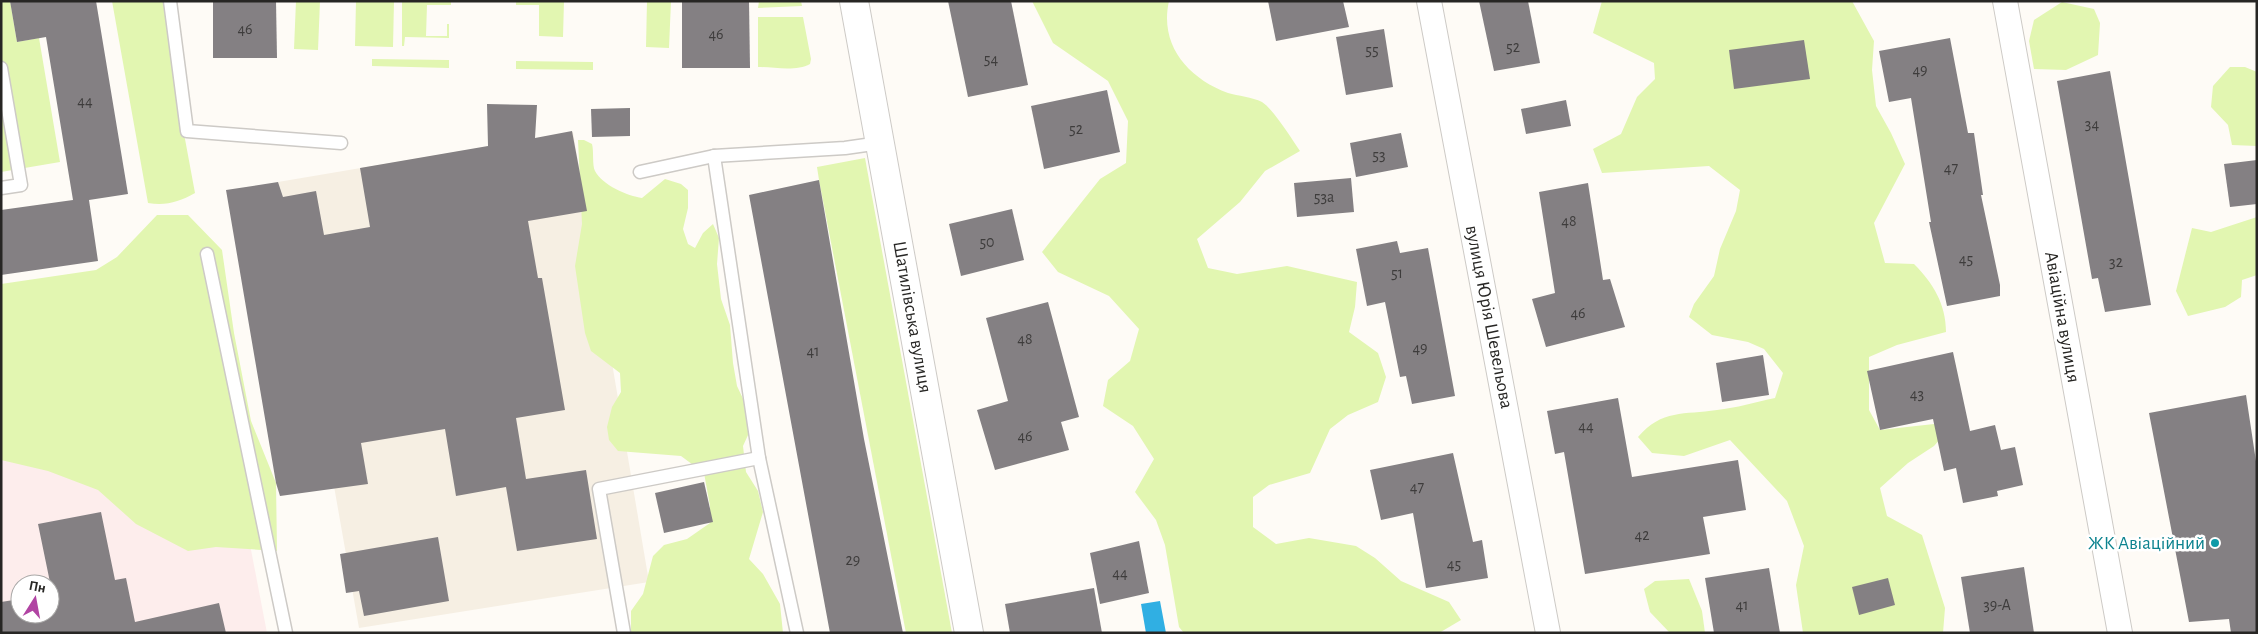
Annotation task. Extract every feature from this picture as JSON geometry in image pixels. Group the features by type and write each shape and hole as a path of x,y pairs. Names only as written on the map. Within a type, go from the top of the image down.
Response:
{"street":[{"name":"Шатилівська вулиця","path":"854,1 969,633"},
{"name":"вулиця Юрія Шевельова","path":"1429,1 1548,633"},
{"name":"Авіаційна вулиця","path":"2005,1 2120,633"}],"lane":[{"path":"170,1 187,131 341,143"},
{"path":"1,68 21,185 1,188"},
{"path":"640,172 714,156 844,148 880,142"},
{"path":"714,156 759,458 797,633"},
{"path":"208,254 286,633"},
{"path":"624,633 599,489 759,458"}],"shaded area":[{"path":"573,132 649,582 359,628 283,197 278,182"},
{"path":"204,305 267,633 1,633 1,344"}],"green space":[{"path":"1,1 10,1 17,42 39,38 60,162 1,172"},
{"path":"112,1 165,1 180,112 195,193 178,201 167,204 148,203"},
{"path":"296,1 320,1 318,50 294,49"},
{"path":"356,1 394,1 393,47 355,46"},
{"path":"402,1 451,1 451,5 427,5 426,36 447,36 447,24 449,24 449,38 405,37 404,46 402,46"},
{"path":"516,1 564,1 563,37 539,36 539,5 516,5"},
{"path":"647,1 671,1 669,48 646,47"},
{"path":"759,1 801,1 802,6 758,8"},
{"path":"1032,1 1169,1 1168,32 1180,58 1189,69 1214,87 1228,93 1262,102 1287,132 1300,151 1265,171 1240,202 1197,239 1208,268 1237,274 1287,266 1357,282 1355,307 1349,332 1378,353 1386,377 1378,402 1348,415 1330,429 1310,473 1269,485 1253,497 1253,527 1276,544 1309,538 1356,546 1375,558 1401,581 1449,602 1461,620 1439,633 1184,633 1179,627 1165,545 1156,520 1135,492 1154,459 1133,426 1103,406 1108,380 1130,361 1139,329 1109,296 1058,272 1042,252 1100,179 1126,163 1128,121 1108,81 1053,43"},
{"path":"1602,1 1852,1 1874,41 1872,70 1876,106 1905,164 1874,223 1885,263 1914,264 1932,286 1944,312 1946,332 1897,345 1869,357 1869,410 1880,430 1934,424 1949,429 1934,446 1908,463 1880,488 1887,516 1922,535 1945,608 1943,633 1803,633 1796,585 1804,546 1787,501 1730,440 1684,456 1652,453 1638,437 1647,428 1665,417 1731,408 1775,398 1783,373 1764,349 1748,342 1712,335 1689,317 1694,304 1714,276 1720,249 1736,211 1740,190 1709,166 1602,173 1593,149 1621,134 1637,97 1655,79 1654,63 1593,33"},
{"path":"2062,2 2094,9 2100,23 2098,55 2066,70 2034,69 2029,41 2034,20"},
{"path":"758,17 803,17 811,59 810,64 798,68 758,67"},
{"path":"372,59 449,60 449,68 372,66"},
{"path":"516,61 593,62 593,70 516,69"},
{"path":"2230,67 2245,67 2257,72 2257,146 2232,145 2228,125 2211,107 2213,86"},
{"path":"578,140 584,140 592,144 595,171 598,176 609,185 630,195 642,198 665,179 681,184 688,190 688,208 683,229 688,244 695,248 703,233 713,224 719,238 717,264 721,299 730,325 737,386 754,422 743,446 746,472 758,491 763,512 749,559 763,574 780,604 783,633 631,633 631,611 643,594 653,556 664,545 687,539 710,523 710,506 704,473 681,456 618,451 609,440 607,427 612,407 621,392 620,373 591,351 585,333 575,266 582,224"},
{"path":"865,158 952,633 906,633 819,180 817,167"},
{"path":"157,215 188,215 222,250 234,333 251,421 276,483 277,551 216,547 188,551 136,524 98,490 48,471 1,460 1,284 96,270 117,257"},
{"path":"2257,217 2257,275 2242,280 2241,297 2225,307 2188,316 2176,291 2192,228 2211,232"},
{"path":"1689,579 1702,611 1705,633 1670,633 1650,612 1644,589 1655,581"}],"water":[{"path":"1160,601 1166,633 1146,633 1141,604"}],"building":[{"path":"10,1 96,1 128,194 89,200 98,261 1,275 1,210 73,200 46,37 17,42"},
{"path":"213,1 276,1 277,58 213,58"},
{"path":"682,1 749,1 750,68 682,68"},
{"path":"948,1 1011,1 1028,85 968,97"},
{"path":"1268,1 1343,1 1349,27 1276,41"},
{"path":"1479,1 1528,1 1540,63 1494,71"},
{"path":"1384,29 1393,87 1346,95 1336,37"},
{"path":"1950,38 1968,133 1974,133 1983,195 1981,195 2000,285 2000,296 1947,306 1929,222 1931,222 1911,98 1889,102 1879,51"},
{"path":"1804,40 1810,79 1734,89 1729,50"},
{"path":"2110,71 2151,305 2105,312 2098,278 2092,279 2057,81"},
{"path":"1107,90 1120,152 1044,169 1031,106"},
{"path":"1566,100 1571,126 1526,134 1521,109"},
{"path":"487,104 537,105 535,138 572,131 587,211 528,221 538,278 542,278 565,410 516,418 526,479 586,470 597,539 517,551 506,487 456,496 445,429 361,443 368,484 280,496 276,483 226,190 278,182 283,197 316,191 324,235 370,227 360,168 488,146"},
{"path":"630,108 630,136 592,137 591,109"},
{"path":"1401,133 1408,167 1356,177 1350,143"},
{"path":"2257,160 2257,204 2230,207 2224,164"},
{"path":"1351,178 1354,212 1297,217 1294,183"},
{"path":"819,180 864,439 903,633 830,633 749,195"},
{"path":"1588,183 1603,280 1610,279 1625,327 1546,347 1532,299 1555,293 1539,192"},
{"path":"1012,209 1024,260 961,276 949,224"},
{"path":"1397,241 1400,253 1428,248 1455,396 1412,404 1406,376 1400,377 1385,302 1367,306 1356,249"},
{"path":"1048,302 1079,417 1061,422 1069,450 995,470 977,410 1008,401 986,318"},
{"path":"1953,352 1970,431 1995,425 2001,450 2015,447 2023,485 1997,491 1998,496 1963,503 1956,468 1944,471 1933,419 1880,430 1867,371"},
{"path":"1763,355 1769,395 1722,402 1716,363"},
{"name":"ЖК Авіаційний","path":"2246,395 2257,468 2257,633 2231,633 2229,619 2189,622 2149,413"},
{"path":"1618,398 1632,477 1738,460 1746,510 1703,517 1710,554 1585,574 1564,452 1555,454 1547,411"},
{"path":"1453,453 1473,542 1482,540 1488,578 1426,588 1413,513 1381,520 1370,470"},
{"path":"704,482 713,522 664,533 655,493"},
{"path":"101,512 115,580 126,578 135,622 219,603 226,633 1,633 1,602 10,601 10,624 60,624 60,574 48,574 38,524"},
{"path":"438,537 449,601 364,616 359,591 346,593 340,554"},
{"path":"1139,541 1149,593 1100,604 1090,553"},
{"path":"2024,567 2034,633 1970,633 1961,577"},
{"path":"1769,568 1780,633 1714,633 1705,578"},
{"path":"1888,578 1895,605 1859,615 1852,587"},
{"path":"1094,588 1102,633 1010,633 1005,604"}],"place":[{"name":"ЖК Авіаційний","path":"2215,543"}]}
